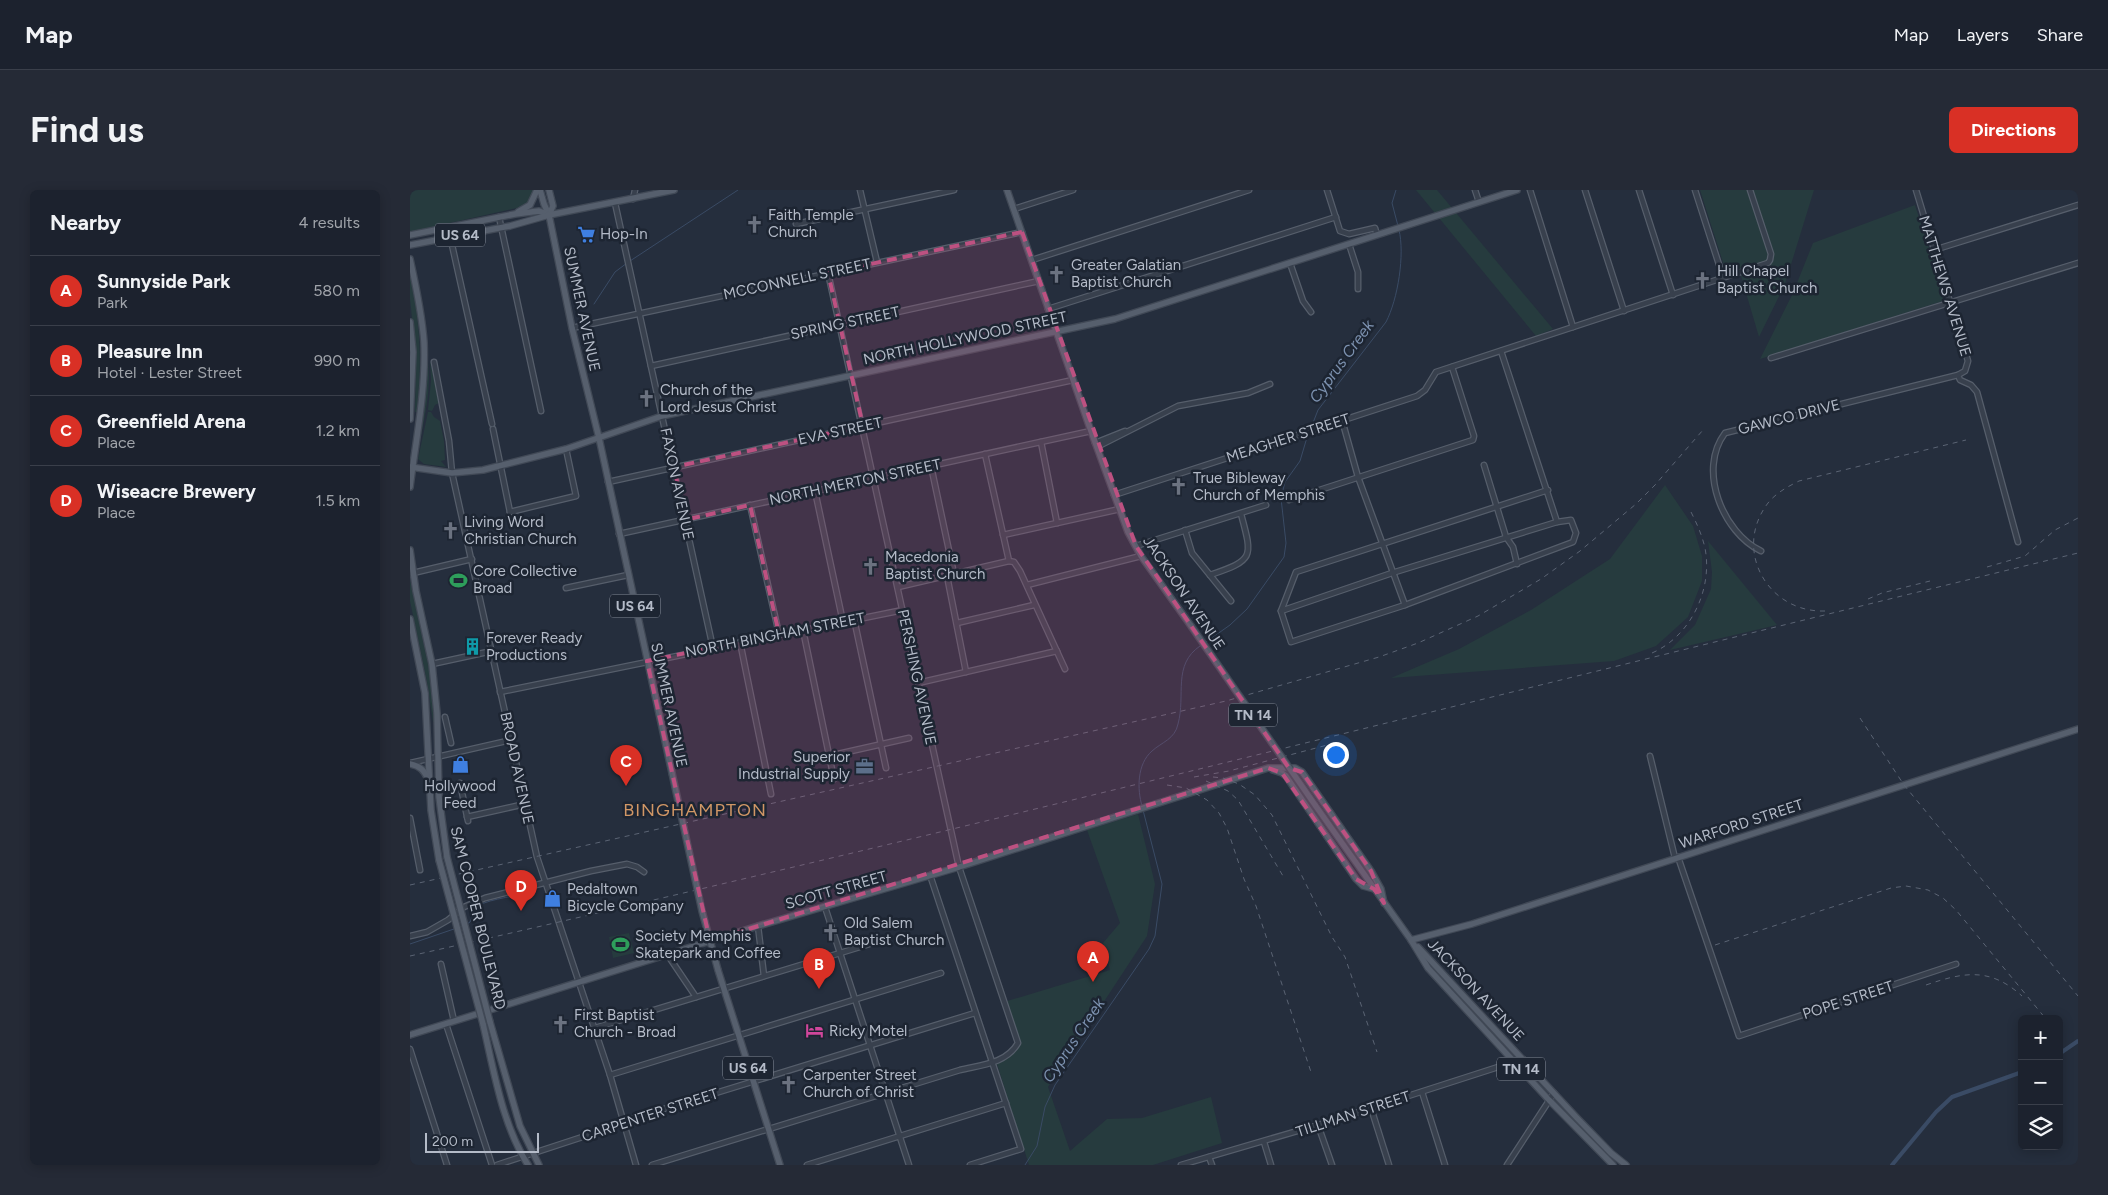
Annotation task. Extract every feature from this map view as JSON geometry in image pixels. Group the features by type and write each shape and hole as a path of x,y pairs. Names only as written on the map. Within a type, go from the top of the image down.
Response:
{"main road":[{"path":"514,214 530,206 539,190"},
{"path":"539,190 549,215"},
{"path":"549,190 553,206 549,215"},
{"path":"549,215 674,190"},
{"name":"JACKSON AVENUE","path":"1007,190 1114,495 1141,556 1411,940 1428,968 1605,1159 1613,1165"},
{"name":"NORTH HOLLYWOOD STREET","path":"412,467 452,473 500,466 566,449 662,416 1115,319 1517,190"},
{"name":"US 64","path":"410,235 514,214 539,211 549,215"},
{"name":"US 64","path":"410,245 500,228 549,215"},
{"name":"SUMMER AVENUE","path":"549,215 572,328 599,438 702,911 723,989 780,1165"},
{"path":"410,259 424,342 422,409 410,487"},
{"path":"410,322 413,352 410,419"},
{"name":"SAM COOPER BOULEVARD","path":"410,550 412,573 432,664 438,734 439,797 447,857 511,1098 532,1153 539,1165"},
{"name":"SAM COOPER BOULEVARD","path":"410,619 425,693 434,836 439,860 501,1099 522,1157 528,1165"},
{"name":"WARFORD STREET","path":"1411,940 1472,924 1676,857 2078,730"},
{"path":"410,763 418,765 424,770 430,783"},
{"path":"1268,768 1286,776 1356,879 1364,886 1374,889"},
{"name":"SCOTT STREET","path":"410,1035 758,926 959,867 1268,768 1295,768 1302,772 1371,871 1381,889 1384,903"},
{"name":"JACKSON AVENUE","path":"1411,940 1611,1153 1626,1165"}],"street":[{"path":"633,199 635,190"},
{"path":"860,190 877,262"},
{"path":"796,224 954,190"},
{"path":"1014,209 1073,190"},
{"path":"1032,260 1248,190"},
{"path":"1327,190 1340,231 1349,234 1375,228 1377,235"},
{"path":"1475,190 1479,202"},
{"path":"1530,190 1573,327"},
{"path":"1585,190 1624,311"},
{"path":"1639,190 1673,295"},
{"path":"1695,190 1723,277"},
{"name":"MEAGHER STREET","path":"1114,495 1417,396 1425,390 1436,372 1768,263 1771,258 1750,190"},
{"path":"1916,191 1923,190"},
{"name":"MATTHEWS AVENUE","path":"1916,191 1968,361 1965,371 1958,375 1960,380 1971,385 1977,392 2018,542"},
{"name":"FAXON AVENUE","path":"615,202 714,648"},
{"path":"1934,250 2078,205"},
{"path":"498,217 541,411"},
{"path":"1048,309 1336,217"},
{"path":"448,227 510,513 576,496 566,449"},
{"name":"MCCONNELL STREET","path":"572,328 1022,232"},
{"path":"1349,244 1359,278 1358,289"},
{"path":"1290,263 1303,301 1311,312"},
{"path":"1771,358 2078,263"},
{"name":"PERSHING AVENUE","path":"828,273 875,478 959,867 1018,1043 1014,1050 992,1064"},
{"name":"SPRING STREET","path":"651,366 1039,281"},
{"path":"1501,351 1557,522"},
{"name":"BROAD AVENUE","path":"434,362 449,441 452,473 525,804 545,883 610,1074 625,1121 636,1165"},
{"path":"1289,500 1472,441 1474,437 1473,432 1452,367"},
{"name":"GAWCO DRIVE","path":"1762,551 1747,543 1726,515 1718,497 1713,479 1713,462 1719,442 1725,433 1958,375"},
{"name":"EVA STREET","path":"608,482 1073,380"},
{"path":"1096,445 1178,406 1248,393 1270,384"},
{"path":"1342,420 1358,477 1380,543 1405,605"},
{"name":"NORTH MERTON STREET","path":"619,534 1091,431"},
{"path":"1041,442 1058,523"},
{"path":"985,454 1009,561"},
{"path":"1484,465 1506,537 1512,547 1517,564"},
{"path":"931,466 954,574"},
{"path":"1281,611 1506,537 1557,522 1571,520 1576,533 1574,542 1564,547 1405,605 1291,642 1281,611 1296,572 1380,543 1548,490"},
{"path":"815,491 843,622"},
{"path":"750,505 779,634"},
{"path":"1136,546 1266,505"},
{"path":"1003,534 1120,509"},
{"path":"1210,575 1237,566 1245,560 1249,543 1241,514"},
{"path":"1185,530 1192,553 1231,601"},
{"path":"1027,585 1141,556"},
{"path":"412,573 472,559"},
{"path":"898,587 1009,561 1014,562 1027,585 1034,605 1065,669"},
{"path":"566,588 628,575"},
{"path":"948,576 966,672"},
{"path":"957,623 1034,605"},
{"name":"NORTH BINGHAM STREET","path":"500,692 903,610"},
{"path":"854,619 886,768"},
{"path":"803,630 834,780"},
{"path":"740,642 771,794"},
{"path":"432,664 492,651"},
{"path":"918,683 1057,652"},
{"path":"445,717 451,743"},
{"path":"438,734 449,733"},
{"path":"829,756 909,738"},
{"path":"410,763 511,740"},
{"path":"1650,756 1676,857"},
{"path":"460,783 468,819 525,804"},
{"path":"410,818 420,870"},
{"name":"POPE STREET","path":"1676,857 1739,1036 1956,964"},
{"path":"410,936 428,932 448,920 464,907 485,898 626,864 637,867 644,872"},
{"path":"930,875 1021,1149 970,1165"},
{"path":"826,907 909,1165"},
{"path":"758,926 764,976"},
{"path":"595,1028 886,939"},
{"path":"667,954 696,997"},
{"path":"441,964 454,1021"},
{"path":"610,1074 941,973"},
{"path":"1455,997 1461,992"},
{"name":"CARPENTER STREET","path":"497,1165 619,1125 625,1121 975,1013"},
{"path":"446,1024 492,1165"},
{"path":"410,1050 446,1165"},
{"name":"TILLMAN STREET","path":"1181,1165 1264,1142 1523,1059"},
{"path":"652,1165 960,1070 992,1064"},
{"path":"1422,1092 1445,1165"},
{"path":"1514,1165 1508,1163 1554,1093"},
{"path":"807,1165 1006,1103"},
{"path":"1371,1108 1390,1165"},
{"path":"1318,1125 1332,1165"},
{"path":"1264,1142 1271,1165"},
{"path":"1605,1159 1611,1153"},
{"path":"1209,1157 1212,1165"}],"highlighted area":[{"path":"1022,232 1136,546 1289,768 1302,772 1371,871 1384,903 1374,889 1356,879 1282,773 1268,768 710,941 647,661 779,634 750,505 685,520 674,467 863,426 828,273"}],"green space":[{"path":"410,190 534,190 534,197 526,206 410,232"},
{"path":"1416,190 1437,190 1553,329 1536,336"},
{"path":"1700,190 1814,190 1785,284 1759,337 1739,269 1726,272"},
{"path":"1915,205 1946,300 1760,359 1793,293 1813,243"},
{"path":"410,276 420,344 417,412 415,412 416,357 410,299"},
{"path":"430,361 439,403 435,405 432,411 428,410 431,381"},
{"path":"428,362 428,398 418,457"},
{"path":"428,412 431,412 440,421 445,460 441,461 446,467 424,464 418,459"},
{"path":"1665,485 1693,526 1702,556 1702,581 1688,617 1656,646 1614,661 1391,678 1459,649 1531,610 1610,559"},
{"path":"1708,541 1777,625 1670,650 1695,625 1711,589 1712,572"},
{"path":"410,580 430,673 435,722 433,722 427,682 410,601"},
{"path":"1138,814 1155,884 1147,936 1048,1087 1070,1151 1107,1119 1142,1118 1211,1097 1222,1143 1153,1165 1029,1165 996,1061 1014,1050 1018,1043 1004,1002 1110,970 1103,943 1120,923 1087,830"},
{"name":"Society Memphis Skatepark and Coffee","path":"629,933 634,953 613,958 609,937"}],"waterway":[{"path":"630,261 738,190"},
{"name":"Cyprus Creek","path":"1396,190 1392,203 1398,226"},
{"name":"Cyprus Creek","path":"1311,428 1318,410 1386,322 1394,301 1401,264 1399,230"},
{"path":"594,304 615,272 627,263"},
{"name":"Cyprus Creek","path":"1206,642 1230,625 1247,609 1284,557 1286,543 1281,498 1285,482 1300,461 1308,434"},
{"name":"Cyprus Creek","path":"1142,806 1139,785 1143,763 1147,756 1171,737 1176,729 1180,713 1183,671 1191,654 1200,646"},
{"name":"Cyprus Creek","path":"1025,1165 1037,1146 1045,1107 1055,1085 1149,949 1155,936 1162,884 1143,810"},
{"path":"467,924 470,922 477,906 483,903 535,892"},
{"path":"410,944 454,929"},
{"path":"2063,1051 2078,1041"},
{"path":"1892,1165 1936,1112 1952,1097 2018,1073"}],"railway":[{"path":"410,885 1226,701 1379,657 1418,643 1478,616 1541,579 1580,551 1636,504 1703,430"},
{"path":"1825,611 1805,609 1787,602 1772,590 1762,575 1755,558 1754,540 1758,521 1768,503 1782,490 1799,481 1966,440"},
{"path":"1652,653 1678,635 1696,610 1702,595 1707,564 1705,548 1691,512"},
{"path":"1987,567 2025,556 2055,530 2078,518"},
{"path":"410,956 1036,809 2078,553"},
{"path":"1868,599 1882,593 1930,581"},
{"path":"1860,718 1904,785 2078,996"},
{"path":"1194,777 1229,771 1335,743"},
{"path":"1213,777 1223,778 1239,784 1255,795 1272,815 1332,937 1345,957 1377,1052"},
{"path":"1206,781 1228,791 1238,800 1283,876"},
{"path":"1167,785 1186,788 1207,800 1219,813 1227,828 1244,879 1256,906 1311,1072"},
{"path":"1715,945 1891,888 1906,886 1928,890 1943,898 1956,910 2043,1015"},
{"path":"1926,985 1965,975 1988,976 1999,980 2022,996"}],"place":[{"name":"Faith Temple Church","path":"754,224"},
{"name":"Hop-In","path":"586,234"},
{"name":"Greater Galatian Baptist Church","path":"1057,274"},
{"name":"Hill Chapel Baptist Church","path":"1703,280"},
{"name":"Church of the Lord Jesus Christ","path":"646,399"},
{"name":"True Bibleway Church of Memphis","path":"1179,487"},
{"name":"Living Word Christian Church","path":"450,531"},
{"name":"Macedonia Baptist Church","path":"871,566"},
{"name":"Core Collective Broad","path":"459,580"},
{"name":"Forever Ready Productions","path":"472,647"},
{"name":"Hollywood Feed","path":"460,765"},
{"name":"Superior Industrial Supply","path":"864,766"},
{"name":"Greenfield Arena","path":"626,786"},
{"name":"Pedaltown Bicycle Company","path":"553,898"},
{"name":"Wiseacre Brewery","path":"521,911"},
{"name":"Old Salem Baptist Church","path":"830,932"},
{"name":"Society Memphis Skatepark and Coffee","path":"621,945"},
{"name":"Sunnyside Park","path":"1093,982"},
{"name":"Pleasure Inn","path":"819,989"},
{"name":"First Baptist Church - Broad","path":"560,1024"},
{"name":"Ricky Motel","path":"815,1031"},
{"name":"Carpenter Street Church of Christ","path":"789,1084"}],"district":[{"name":"BINGHAMPTON","path":"695,810"}]}
